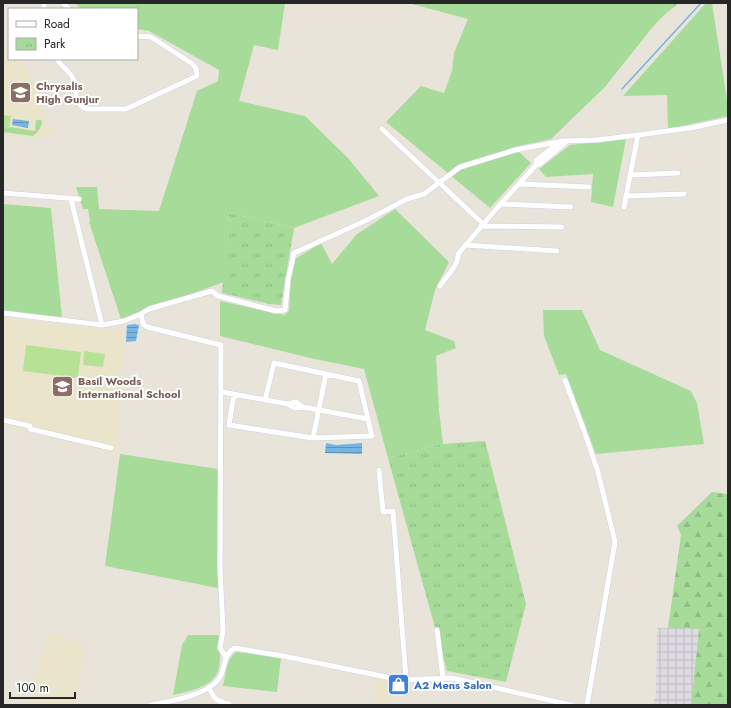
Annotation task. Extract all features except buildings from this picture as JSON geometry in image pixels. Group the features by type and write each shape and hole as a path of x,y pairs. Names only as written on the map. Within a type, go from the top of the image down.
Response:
{"street":[{"path":"58,60 74,80 77,100 80,107 86,109 126,109 197,76 196,68 191,64 151,37 138,36"},
{"path":"3,313 102,325 124,321 150,309 212,291 218,296 276,311 285,310 288,280 294,253 367,220 407,199 424,194 460,166 514,150 560,142 596,140 638,135 690,128 728,120"},
{"path":"382,129 481,223 562,227"},
{"path":"624,207 638,135"},
{"path":"440,286 455,267 458,254 481,223 536,166 566,141"},
{"path":"536,166 536,161 560,142"},
{"path":"630,175 678,173"},
{"path":"519,184 589,187"},
{"path":"3,193 79,199"},
{"path":"626,196 684,194"},
{"path":"71,199 102,325"},
{"path":"500,204 571,207"},
{"path":"465,246 557,251"},
{"path":"141,314 143,324 146,327 221,345 222,392 220,429 220,567 223,630 220,648 226,657"},
{"path":"234,394 229,424 313,438 372,436 359,381 274,363 266,400"},
{"path":"313,438 326,374"},
{"path":"565,380 598,472 616,542 587,705"},
{"path":"222,392 288,404 295,408 302,407 368,419"},
{"path":"3,420 30,426 30,429 111,448"},
{"path":"380,470 383,512 393,511 406,679"},
{"path":"437,630 443,678"},
{"path":"151,705 176,702 209,688 217,682 226,657 230,650 234,648 283,656 385,677 406,679 452,678 571,705"},
{"path":"209,688 216,700 229,704"}],"shaded area":[{"name":"Chrysalis High Gunjur","path":"8,48 8,60 23,60 55,137 32,139 3,135 3,50"},
{"name":"Basil Woods International School","path":"3,318 102,329 122,329 123,348 118,454 3,426"},
{"path":"657,628 699,628 691,705 653,705 656,692"},
{"path":"50,631 85,646 76,705 27,705"},
{"path":"376,678 389,682 387,705 373,705"}],"green space":[{"path":"75,3 285,3 278,50 254,45 239,101 305,116 348,158 379,196 294,228 229,213 224,282 121,319 89,222 88,209 83,209 76,187 97,187 99,209 159,211 197,91 218,81 219,70 149,31 138,29 138,8 80,8"},
{"path":"408,3 666,3 665,14 651,29 605,87 551,139 514,147 531,163 490,208 386,122 421,86 444,93 452,71 454,53 468,19"},
{"path":"666,3 679,3 665,14"},
{"path":"706,3 712,3 728,106 728,116 668,129 667,95 623,96"},
{"path":"3,115 11,116 9,128 3,127"},
{"path":"36,120 42,120 41,127 33,136 3,132 3,127 35,131"},
{"path":"626,139 613,207 591,202 593,174 546,177 539,169 570,145"},
{"path":"3,204 51,208 62,317 3,312"},
{"path":"395,209 449,262 435,290 425,330 454,341 456,348 436,356 439,411 443,444 388,458 364,369 310,358 220,336 220,301 284,315 289,311 291,278 295,259 321,243 332,264 356,235"},
{"path":"229,213 294,228 281,305 269,304 222,293"},
{"path":"543,310 582,310 600,350 691,391 697,403 704,444 596,454 566,374 559,375 544,336"},
{"path":"26,345 81,352 78,378 23,371"},
{"path":"84,351 105,354 103,367 83,365"},
{"path":"485,441 526,604 506,682 447,671 388,458 443,444"},
{"path":"120,454 218,469 218,588 105,566"},
{"path":"712,492 728,494 728,705 691,705 699,629 668,628 681,535 677,526"},
{"path":"188,635 219,635 219,667 217,674 207,684 194,690 173,695 182,645"},
{"path":"237,652 281,658 277,692 223,686 229,662 233,654"}],"water":[{"path":"13,119 29,121 28,128 12,125"},
{"path":"127,325 139,325 136,341 126,342"},
{"path":"326,443 336,445 362,443 362,454 325,453"}],"waterway":[{"path":"622,89 701,3"}],"place":[{"name":"Chrysalis High Gunjur","path":"20,92"},
{"name":"Basil Woods International School","path":"62,387"},
{"name":"A2 Mens Salon","path":"398,685"}]}
